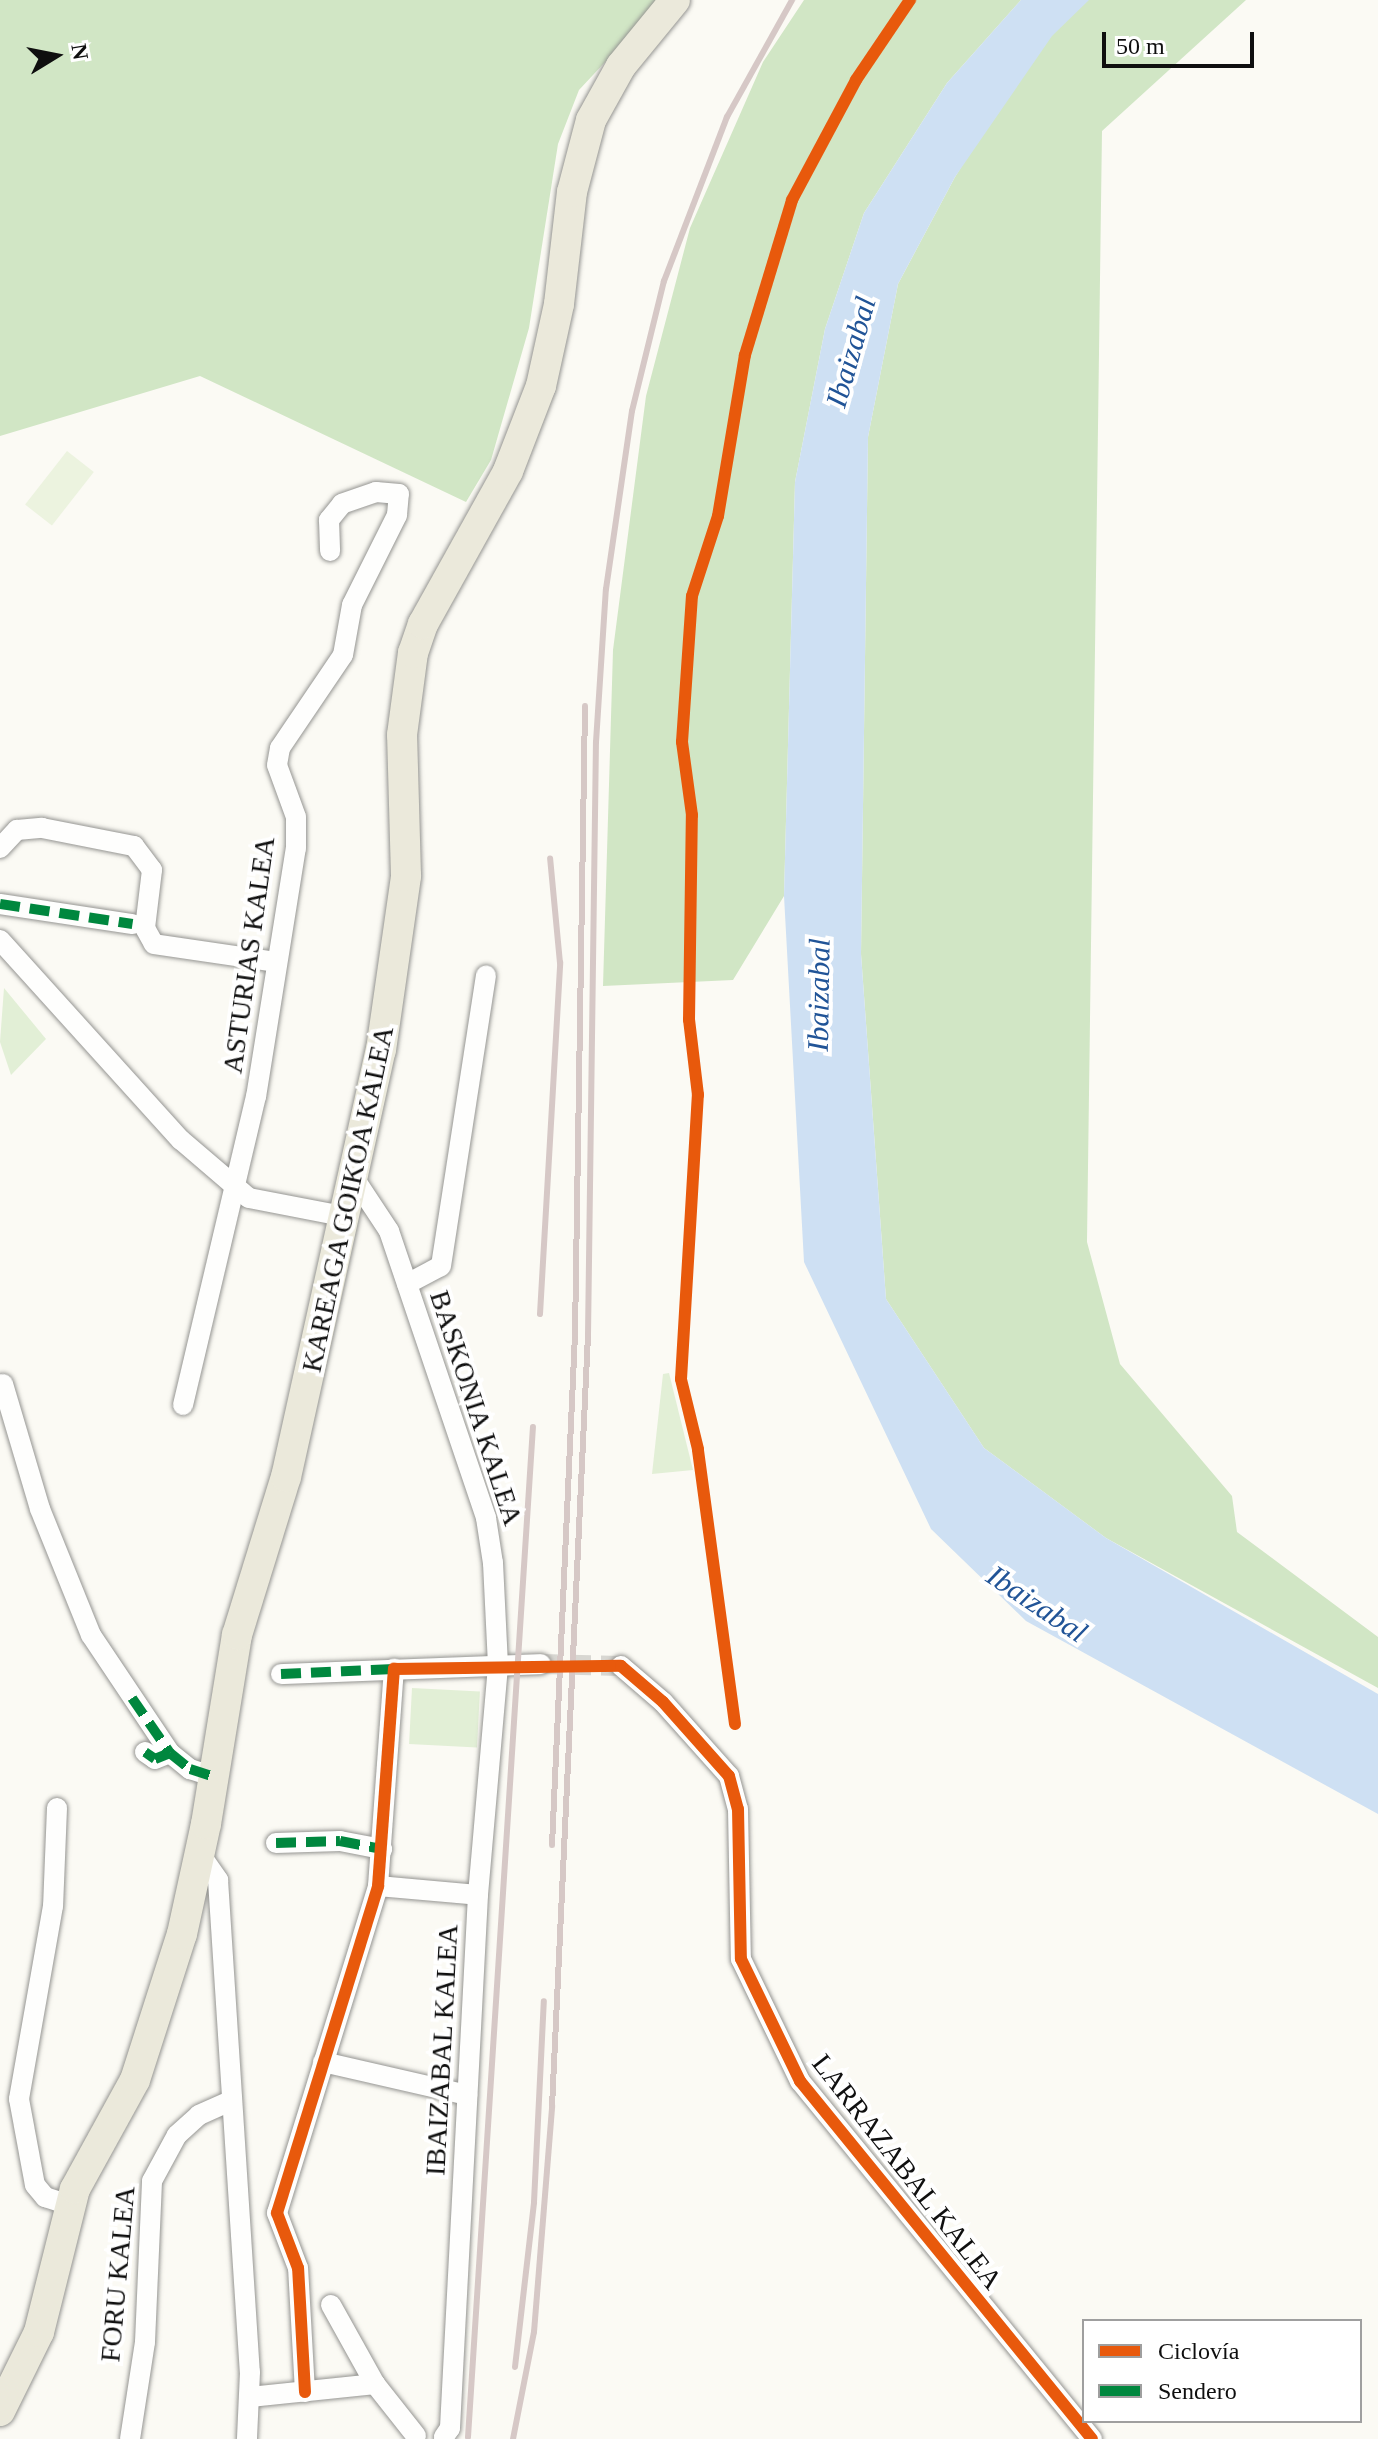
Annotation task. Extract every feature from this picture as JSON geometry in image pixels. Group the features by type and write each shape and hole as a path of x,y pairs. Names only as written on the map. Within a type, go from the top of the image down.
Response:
{"main road":[{"name":"KAREAGA GOIKOA KALEA","path":"0,2411 39,2332 69,2205 148,2045 200,1854 237,1635 286,1477 348,1217 401,928 408,828 402,735 413,653 423,624 508,471 541,386 559,304 572,192 591,120 621,66 675,0"}],"street":[{"name":"ASTURIAS KALEA","path":"183,1405 230,1218 233,1184 256,1097 296,848 296,817 277,765 280,748 343,655 352,605 397,515 399,494 376,492 342,504 329,520 330,551"},
{"path":"0,848 17,830 42,828 134,846 152,870 145,928 154,944 276,962"},
{"path":"0,904 133,924"},
{"path":"0,940 181,1140 249,1198 348,1217"},
{"path":"407,1284 441,1266 486,975"},
{"name":"BASKONIA KALEA","path":"356,1181 389,1231 486,1518 498,1666"},
{"path":"3,1384 67,1587 91,1635 170,1753 190,1769 214,1777"},
{"path":"281,1674 541,1664"},
{"name":"IBAIZABAL KALEA","path":"445,2438 450,2428 478,1895 498,1666"},
{"name":"LARRAZABAL KALEA","path":"621,1666 663,1702 732,1784 738,1809 741,1959 800,2081 1092,2439"},
{"path":"305,2392 298,2268 277,2213 378,1886 394,1669"},
{"path":"145,1752 155,1759 170,1753"},
{"path":"57,1808 53,1906 19,2099 35,2185 45,2197 69,2205"},
{"path":"276,1843 340,1841 382,1849"},
{"path":"200,1854 218,1880 250,2397 247,2439"},
{"path":"378,1886 478,1895"},
{"path":"323,2062 467,2095"},
{"name":"FORU KALEA","path":"130,2439 145,2342 152,2181 177,2135 199,2115 230,2101"},
{"path":"331,2305 375,2384 415,2437 428,2431 445,2438"},
{"path":"250,2397 375,2384"}],"green space":[{"path":"0,0 663,0 579,90 558,144 529,328 491,460 466,502 200,376 0,436"},
{"path":"804,0 1021,0 947,83 864,213 825,329 795,482 784,896 733,980 603,986 613,650 646,396 690,228 763,62"},
{"path":"1080,0 1246,0 1102,131 1087,1242 1120,1364 1232,1496 1237,1532 1378,1637 1378,1688 1106,1538 984,1448 886,1299 861,954 868,437 898,284 955,177 1047,30"},
{"path":"67,451 94,472 52,526 25,505"},
{"path":"4,988 46,1039 11,1075 0,1042"},
{"path":"669,1373 693,1470 652,1474 663,1374"},
{"path":"412,1688 480,1692 477,1747 409,1744"}],"water":[{"name":"Ibaizabal","path":"1021,0 1089,0 1052,36 955,177 898,284 868,437 861,954 886,1299 984,1448 1106,1538 1378,1694 1378,1814 1026,1621 931,1529 804,1262 784,896 795,482 825,329 864,213 947,83"}],"tunnel":[{"path":"541,1664 621,1666"}],"railway":[{"path":"513,2439 534,2332 552,2107 588,1335 596,742 606,589 632,411 664,281 727,117 792,0"},
{"path":"552,1845 575,1335 585,706"},
{"path":"540,1314 560,963 550,858"},
{"path":"468,2437 533,1427"},
{"path":"515,2367 534,2202 544,2001"}],"marked path":[{"path":"0,904 133,924"},
{"path":"281,1674 394,1669"},
{"path":"132,1698 170,1753 190,1769 214,1777"},
{"path":"145,1752 155,1759 170,1753"},
{"path":"276,1843 340,1841 382,1849"}],"cycle path":[{"path":"735,1724 698,1449 681,1379 698,1095 689,1020 692,815 682,742 692,596 718,516 745,355 792,200 856,80 910,0"},
{"path":"305,2392 298,2268 277,2213 378,1886 394,1669 621,1666 663,1702 729,1776 738,1809 741,1959 800,2081 1092,2439"}]}
